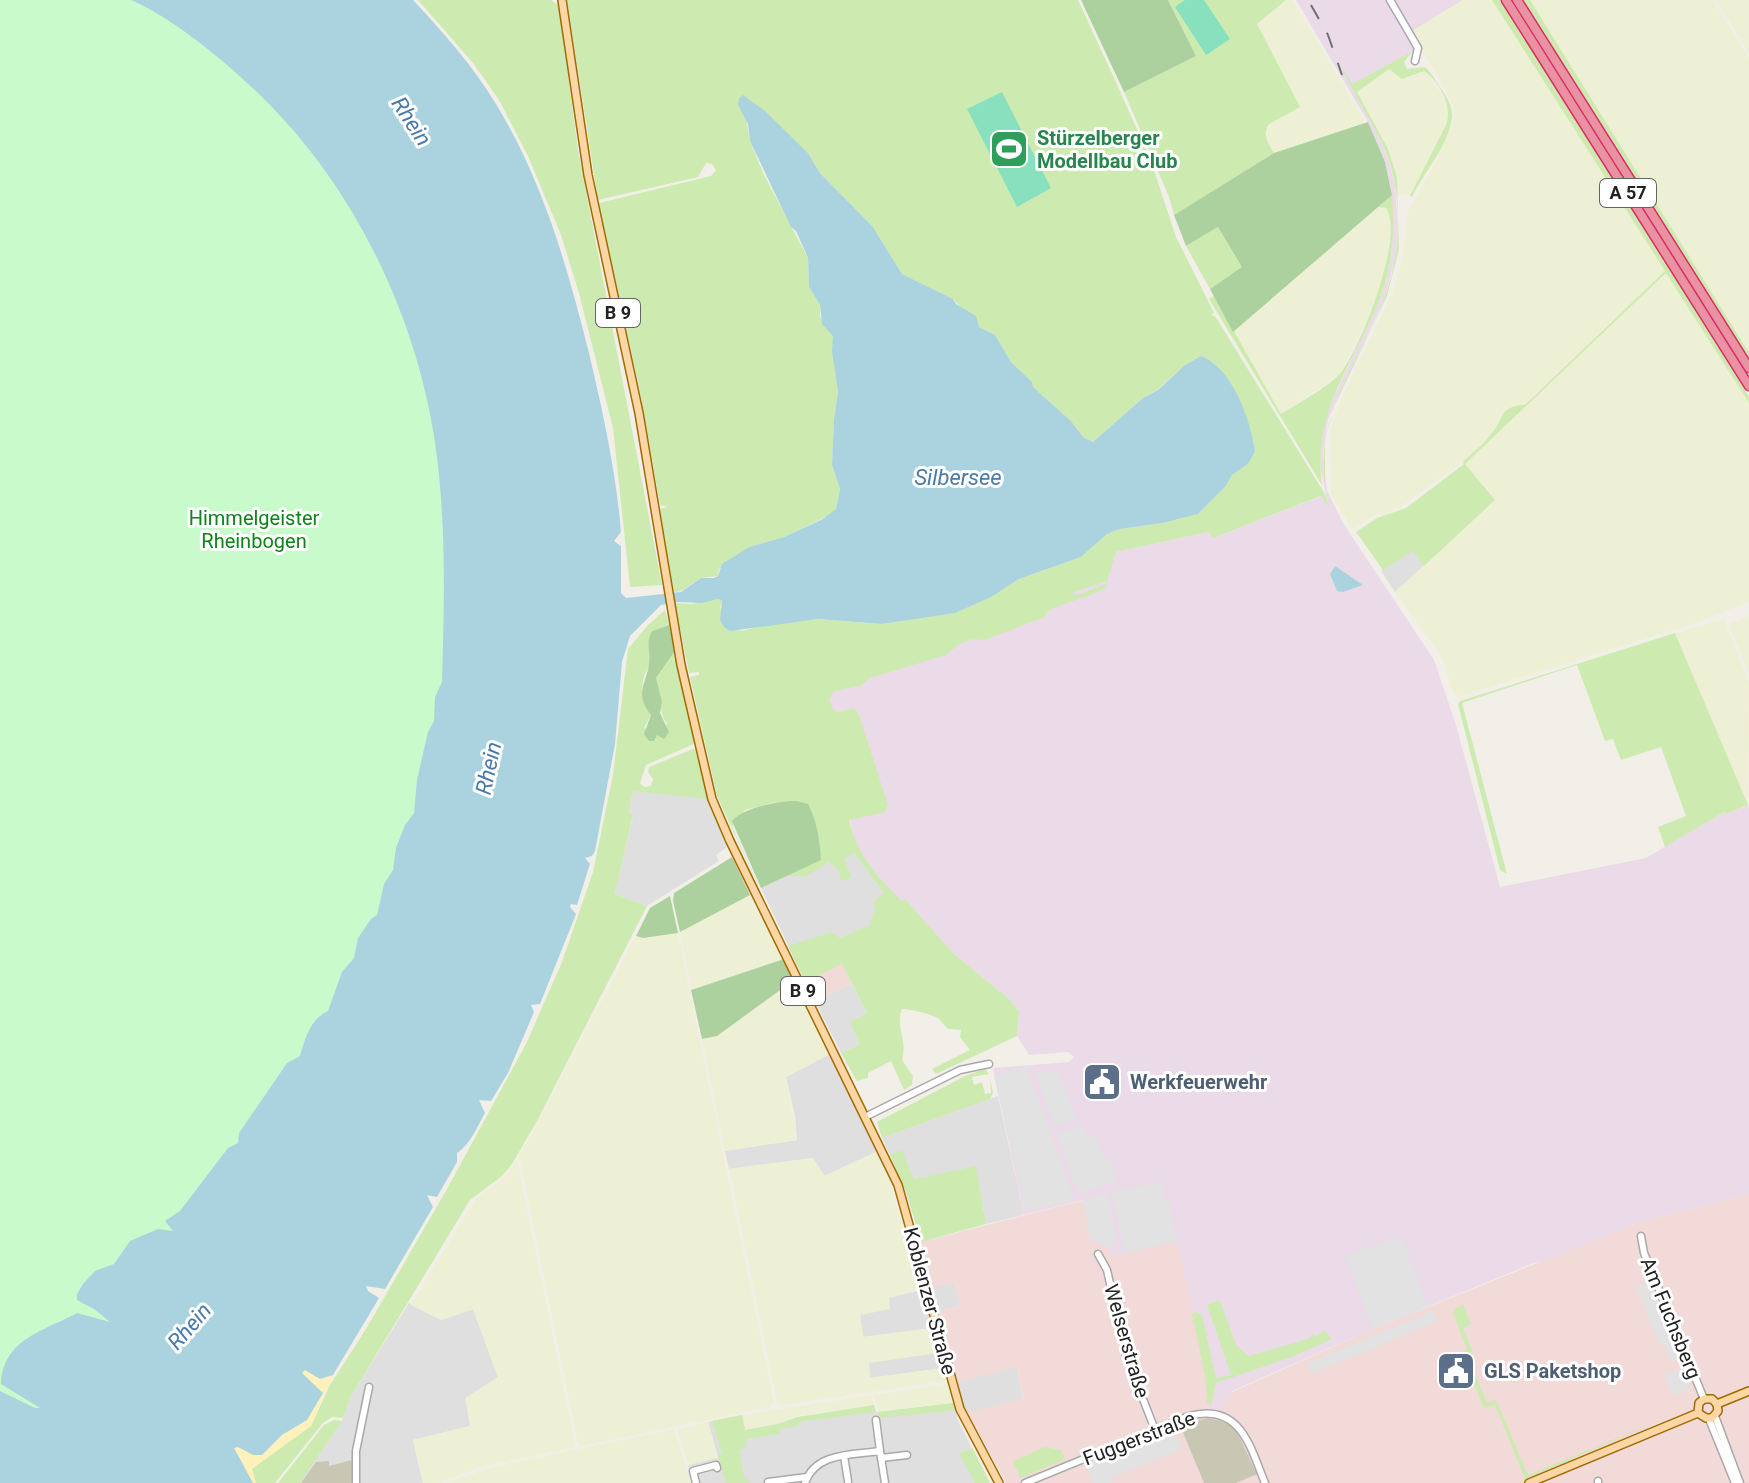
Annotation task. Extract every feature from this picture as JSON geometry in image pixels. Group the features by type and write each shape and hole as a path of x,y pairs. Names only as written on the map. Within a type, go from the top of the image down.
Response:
{"highway":[{"name":"A 57","path":"1506,0 1749,386"},
{"name":"A 57","path":"1517,0 1749,368"}],"main road":[{"name":"Koblenzer Straße","path":"562,0 588,175 639,413 671,615 712,799 901,1194 960,1409 999,1483"},
{"path":"1717,1404 1749,1391"},
{"path":"1529,1483 1698,1413 1712,1417 1718,1411 1717,1404 1712,1399 1704,1399 1699,1403 1698,1413"}],"street":[{"path":"1390,0 1418,48 1415,61"},
{"path":"865,1117 960,1070 989,1064"},
{"name":"Am Fuchsberg","path":"1641,1236 1644,1253 1704,1399"},
{"name":"Welserstraße","path":"1098,1254 1107,1270 1126,1355 1155,1430"},
{"path":"356,1483 356,1451 369,1387"},
{"name":"Fuggerstraße","path":"1025,1483 1198,1414 1223,1416 1243,1431 1265,1483"},
{"path":"1712,1417 1738,1483"},
{"path":"876,1420 885,1483"},
{"path":"768,1482 806,1480 822,1461 844,1456 907,1455"},
{"path":"844,1456 848,1481"},
{"path":"696,1483 693,1471 716,1465 717,1468"}],"shaded area":[{"path":"1286,0 1293,0 1363,119 1362,124 1274,153 1266,138 1269,124 1257,24"},
{"path":"1296,0 1463,0 1413,31 1420,47 1352,85 1390,164 1398,229 1395,260 1384,300 1328,419 1323,453 1327,491 1343,523 1434,660 1456,725 1500,887 1646,858 1724,812 1726,814 1749,805 1749,1194 1639,1222 1373,1329 1232,1391 1219,1413 1208,1412 1210,1383 1177,1242 1110,1256 1109,1249 1117,1241 1106,1194 1024,1215 993,1068 1069,1062 1074,1057 1068,1052 1029,1055 1017,1036 1019,1011 1008,998 954,954 905,900 902,902 881,880 858,851 839,781 789,660 1116,552 1208,532 1213,538 1322,496 1328,504 1320,466 1321,432 1328,409 1386,282 1392,252 1391,189 1385,162 1368,122"},
{"path":"1463,0 1492,0 1665,271 1525,406 1509,408 1501,415 1492,434 1463,462 1392,512 1375,515 1353,529 1331,492 1330,431 1341,399 1392,294 1402,260 1408,212 1439,155 1455,117 1452,102 1412,31"},
{"path":"1530,0 1713,0 1749,58 1749,352"},
{"path":"1715,0 1749,0 1749,53 1718,4"},
{"path":"1389,69 1398,76 1408,78 1424,71 1428,73 1449,106 1450,115 1430,161 1410,196 1398,194 1397,177 1388,149 1357,92"},
{"path":"1378,207 1386,208 1391,225 1386,265 1374,306 1340,374 1281,414 1233,332"},
{"path":"1666,273 1749,403 1749,602 1693,624 1458,697 1453,693 1444,662 1395,592 1495,501 1464,464"},
{"path":"1413,550 1424,566 1395,592 1381,571"},
{"path":"1749,616 1749,674 1729,624"},
{"path":"1724,619 1749,683 1748,805 1675,633"},
{"path":"635,789 706,799 727,847 716,855 719,861 647,906 615,894 633,815 629,814"},
{"path":"849,846 899,913 794,958 761,888"},
{"path":"750,895 784,959 691,990 680,932"},
{"path":"678,933 774,1402 769,1407 582,1446 578,1444 519,1156 636,936 644,938"},
{"path":"842,963 852,984 815,1001 806,981"},
{"path":"794,980 830,1054 786,1077 797,1140 725,1151 702,1039 717,1036"},
{"path":"852,984 867,1013 860,1044 841,1053 815,1001"},
{"path":"830,1054 876,1152 824,1176 812,1158 729,1169 725,1151 797,1140 786,1077"},
{"path":"1023,1067 1027,1069 1074,1200 1027,1211 994,1077"},
{"path":"1058,1071 1076,1119 1055,1126 1035,1073"},
{"path":"998,1096 1024,1215 986,1224 976,1167 914,1179 902,1151 890,1155 882,1138"},
{"path":"1083,1125 1087,1137 1095,1135 1104,1159 1109,1158 1117,1181 1081,1192 1077,1190 1057,1134"},
{"path":"876,1152 891,1185 920,1289 889,1298 890,1309 860,1315 863,1337 932,1328 938,1353 869,1363 870,1378 944,1368 947,1381 781,1405 777,1403 729,1169 813,1158 825,1176"},
{"path":"517,1159 575,1444 572,1448 481,1467 439,1483 423,1483 413,1440 470,1426 465,1398 498,1377 473,1309 441,1320 411,1305 476,1198 506,1176"},
{"path":"1161,1182 1177,1241 1125,1253 1112,1192"},
{"path":"1107,1194 1177,1241 1232,1392 1373,1329 1639,1222 1749,1194 1749,1483 1006,1483 967,1412 1023,1399 1017,1367 959,1382 940,1311 960,1305 954,1283 933,1288 921,1242"},
{"path":"1107,1194 1117,1241 1109,1249 1096,1241 1091,1242 1082,1200"},
{"path":"1395,1238 1396,1242 1403,1240 1427,1307 1373,1329 1346,1256"},
{"path":"1653,1279 1673,1330 1669,1332 1680,1359 1671,1362 1664,1345 1660,1346 1635,1286 1647,1281 1668,1329 1649,1281"},
{"path":"954,1282 960,1305 940,1311 1017,1367 1023,1399 956,1417 990,1483 693,1483 688,1465 718,1457 708,1422 742,1415 745,1430 874,1405 876,1412 953,1403 943,1368 870,1378 868,1363 931,1328 863,1337 860,1314 888,1298"},
{"path":"409,1303 441,1320 473,1309 498,1377 470,1426 413,1440 423,1483 300,1483 342,1421 350,1398"},
{"path":"1433,1311 1437,1322 1311,1374 1306,1364"},
{"path":"1681,1368 1690,1389 1673,1396 1664,1375"},
{"path":"946,1384 954,1403 878,1412 874,1395"},
{"path":"871,1395 874,1405 797,1416 778,1424 745,1430 742,1415"},
{"path":"1208,1418 1226,1422 1237,1432 1257,1474 1236,1483 1204,1483 1180,1425"},
{"path":"708,1422 718,1458 688,1465 677,1429"},
{"path":"1173,1428 1182,1449 1111,1478 1113,1483 1093,1483 1085,1463"},
{"path":"674,1429 691,1483 445,1483 493,1467"},
{"path":"352,1460 353,1483 301,1483 316,1462 329,1461 329,1466"}],"green space":[{"name":"Himmelgeister Rheinbogen","path":"0,0 261,0 444,246 463,845 0,1483"},
{"path":"418,0 551,0 559,6 578,150 662,585 630,587 613,428 561,235 528,156 499,100 473,63"},
{"path":"567,0 1078,0 1121,93 1118,96 1121,94 1150,158 1176,237 1214,313 1211,315 1215,316 1325,494 1330,509 1321,496 1213,538 1208,532 1116,552 1107,581 1072,593 1078,595 1107,583 1108,586 1101,590 1054,608 1045,617 984,640 972,639 946,655 870,678 861,686 834,691 829,700 833,709 838,712 853,708 859,715 888,805 882,813 849,820 863,855 884,882 902,901 905,899 954,954 1008,998 1019,1011 1017,1036 936,1074 932,1069 970,1050 960,1037 961,1030 948,1029 933,1016 902,1009 902,1060 913,1076 912,1085 904,1090 891,1061 868,1073 868,1078 857,1081 841,1053 860,1044 850,1022 867,1013 842,964 805,982 788,946 832,932 840,938 870,925 875,907 872,903 884,893 854,853 844,859 851,875 849,879 841,881 839,871 829,862 805,877 788,875 820,860 820,846 811,822 776,802 745,810 732,826 760,889 717,796 690,677 699,675 699,672 689,673 675,603 691,604 718,599 722,601 720,608 741,631 818,619 882,624 955,613 991,597 1019,579 1081,557 1107,534 1198,514 1226,486 1232,475 1248,464 1254,442 1231,384 1213,362 1201,356 1143,398 1093,442 1084,438 1071,421 1033,387 1032,382 1011,362 995,335 979,327 953,299 902,274 873,227 820,173 808,153 748,98 746,119 750,141 764,175 808,258 809,287 820,305 820,317 833,335 838,391 832,465 840,489 836,509 830,515 784,537 749,547 719,569 718,576 701,578 674,593 660,509 667,507 660,505 641,397 599,203 711,176 716,170 712,164 706,163 698,177 598,200"},
{"path":"1081,0 1168,0 1196,56 1124,92"},
{"path":"1168,0 1286,0 1257,24 1300,107 1269,124 1266,135 1274,153 1174,215 1124,92 1196,56"},
{"path":"1185,0 1204,0 1230,39 1206,55 1175,7"},
{"path":"1492,0 1500,0 1730,366 1749,397 1749,403 1666,273 1465,464 1495,500 1424,566 1413,551 1383,570 1356,532 1377,518 1406,508 1464,464 1496,428 1506,410 1525,405 1665,271"},
{"path":"1523,0 1530,0 1749,352 1749,359"},
{"path":"1413,51 1404,62 1407,69 1425,67 1432,74 1450,105 1450,127 1441,148 1410,196 1446,125 1448,111 1444,95 1424,71 1402,79 1389,69 1357,92 1388,149 1397,177 1398,213 1395,185 1386,152 1340,63 1352,84"},
{"name":"Stürzelberger Modellbau Club","path":"1002,92 1051,188 1017,207 967,109"},
{"path":"1368,122 1385,162 1392,195 1233,332 1210,289 1242,267 1218,227 1186,246 1174,215 1274,153"},
{"path":"1392,195 1390,264 1374,313 1330,406 1321,456 1322,485 1209,299 1214,296 1281,414 1314,394 1342,371 1360,339 1378,291 1390,242 1386,208 1378,207"},
{"path":"1398,213 1399,249 1387,296 1335,404 1384,299 1395,257"},
{"path":"1218,227 1243,267 1210,289 1186,246"},
{"path":"665,610 669,625 652,631 649,642 649,666 642,692 651,715 644,728 655,737 667,724 656,678 675,651 696,743 646,765 640,783 644,787 651,786 653,779 648,772 649,767 697,750 712,810 726,840 706,799 633,791 629,813 633,814 615,894 647,906 537,1121 502,1176 470,1200 350,1398 343,1418 332,1417 323,1423 275,1483 256,1483 251,1469 311,1426 330,1385 447,1189 526,1044 562,962 593,872 613,775 628,649"},
{"path":"669,625 675,651 656,678 662,702 660,713 669,732 664,739 657,735 654,741 649,741 644,734 651,715 643,701 642,689 649,664 649,640 652,631"},
{"path":"1675,633 1748,805 1726,814 1724,812 1665,847 1658,827 1686,816 1661,747 1621,760 1613,739 1605,741 1577,665 1462,703 1507,874 1500,870 1458,704 1460,701"},
{"path":"797,801 808,804 811,811 818,831 821,860 761,888 732,821 762,806"},
{"path":"732,857 750,895 680,932 674,893"},
{"path":"670,896 678,933 643,938 636,936 650,908"},
{"path":"784,959 794,980 717,1036 702,1039 691,990"},
{"path":"985,1069 989,1074 972,1077 974,1085 982,1082 985,1094 991,1093 990,1078 993,1093 990,1099 882,1138 877,1122 965,1076"},
{"path":"902,1150 914,1179 976,1166 986,1224 921,1242 907,1195 890,1155"},
{"path":"1218,1300 1236,1345 1249,1356 1308,1339 1313,1334 1317,1337 1324,1330 1332,1339 1292,1357 1216,1383 1211,1405 1207,1403 1206,1381 1192,1314 1202,1315 1216,1378 1231,1375 1207,1305"},
{"path":"1463,1305 1471,1324 1463,1328 1473,1352 1467,1355 1487,1403 1496,1400 1528,1475 1680,1412 1525,1479 1495,1405 1484,1408 1462,1354 1467,1350 1453,1313 1455,1308"},
{"path":"954,1403 956,1410 879,1418 878,1412"},
{"path":"874,1405 876,1412 798,1422 798,1426 779,1429 780,1434 746,1439 746,1447 739,1450 744,1477 750,1483 726,1483 718,1455 722,1453 712,1421 742,1415 745,1430 797,1417"},
{"path":"334,1420 342,1421 300,1483 278,1483 324,1425"},
{"path":"1045,1447 1061,1450 1065,1459 1020,1478 1013,1461"},
{"path":"973,1449 990,1483 975,1483 959,1453"}],"sand":[{"path":"304,1370 321,1379 333,1375 311,1426 252,1469 256,1483 253,1483 233,1448 238,1446 253,1455 262,1455 282,1435 307,1420 323,1393 301,1374"}],"water":[{"path":"131,0 413,0 457,50 487,90 513,133 552,225 572,288 589,353 616,487 621,532 614,541 621,546 621,593 626,598 681,592 701,578 718,576 722,564 749,547 784,537 823,519 836,509 840,489 832,465 838,391 832,352 833,336 822,324 820,305 809,287 808,258 750,141 748,124 738,105 743,95 765,111 808,153 820,173 873,227 902,274 953,299 976,316 979,327 995,335 1011,362 1032,382 1033,387 1071,421 1084,438 1093,442 1143,398 1201,356 1222,371 1231,383 1249,425 1255,451 1248,464 1232,475 1226,486 1198,514 1107,534 1081,557 1019,579 991,597 955,613 882,624 818,619 730,631 720,620 722,601 718,599 661,605 630,636 622,662 615,744 595,851 585,858 590,864 577,905 571,904 570,907 576,914 540,1004 531,1005 534,1012 508,1073 491,1101 479,1100 485,1113 469,1141 457,1153 457,1162 437,1197 427,1195 433,1207 385,1289 366,1286 379,1298 333,1375 320,1379 305,1370 302,1373 323,1393 307,1420 282,1435 262,1455 234,1448 253,1483 0,1483 0,1391 40,1408 1,1384 9,1356 27,1338 77,1313 110,1322 77,1300 83,1284 95,1271 114,1264 130,1241 158,1229 173,1231 165,1221 180,1211 228,1148 238,1143 239,1133 287,1063 300,1056 313,1024 328,1011 342,972 354,958 358,938 377,915 384,884 393,870 396,848 405,825 414,813 417,780 428,732 434,721 435,697 442,682 443,527 432,423 404,320 383,271 359,223 330,178 298,136 262,97 200,43 165,18"},
{"path":"1335,566 1363,585 1337,591 1330,574"}],"railway":[{"path":"1311,5 1328,35 1342,75"}],"place":[{"name":"Stürzelberger Modellbau Club","path":"1009,149"},
{"name":"Werkfeuerwehr","path":"1102,1082"},
{"name":"GLS Paketshop","path":"1456,1371"}],"water label":[{"name":"Rhein","path":"412,121"},
{"name":"Silbersee","path":"958,477"},
{"name":"Rhein","path":"488,768"},
{"name":"Rhein","path":"189,1326"}]}
